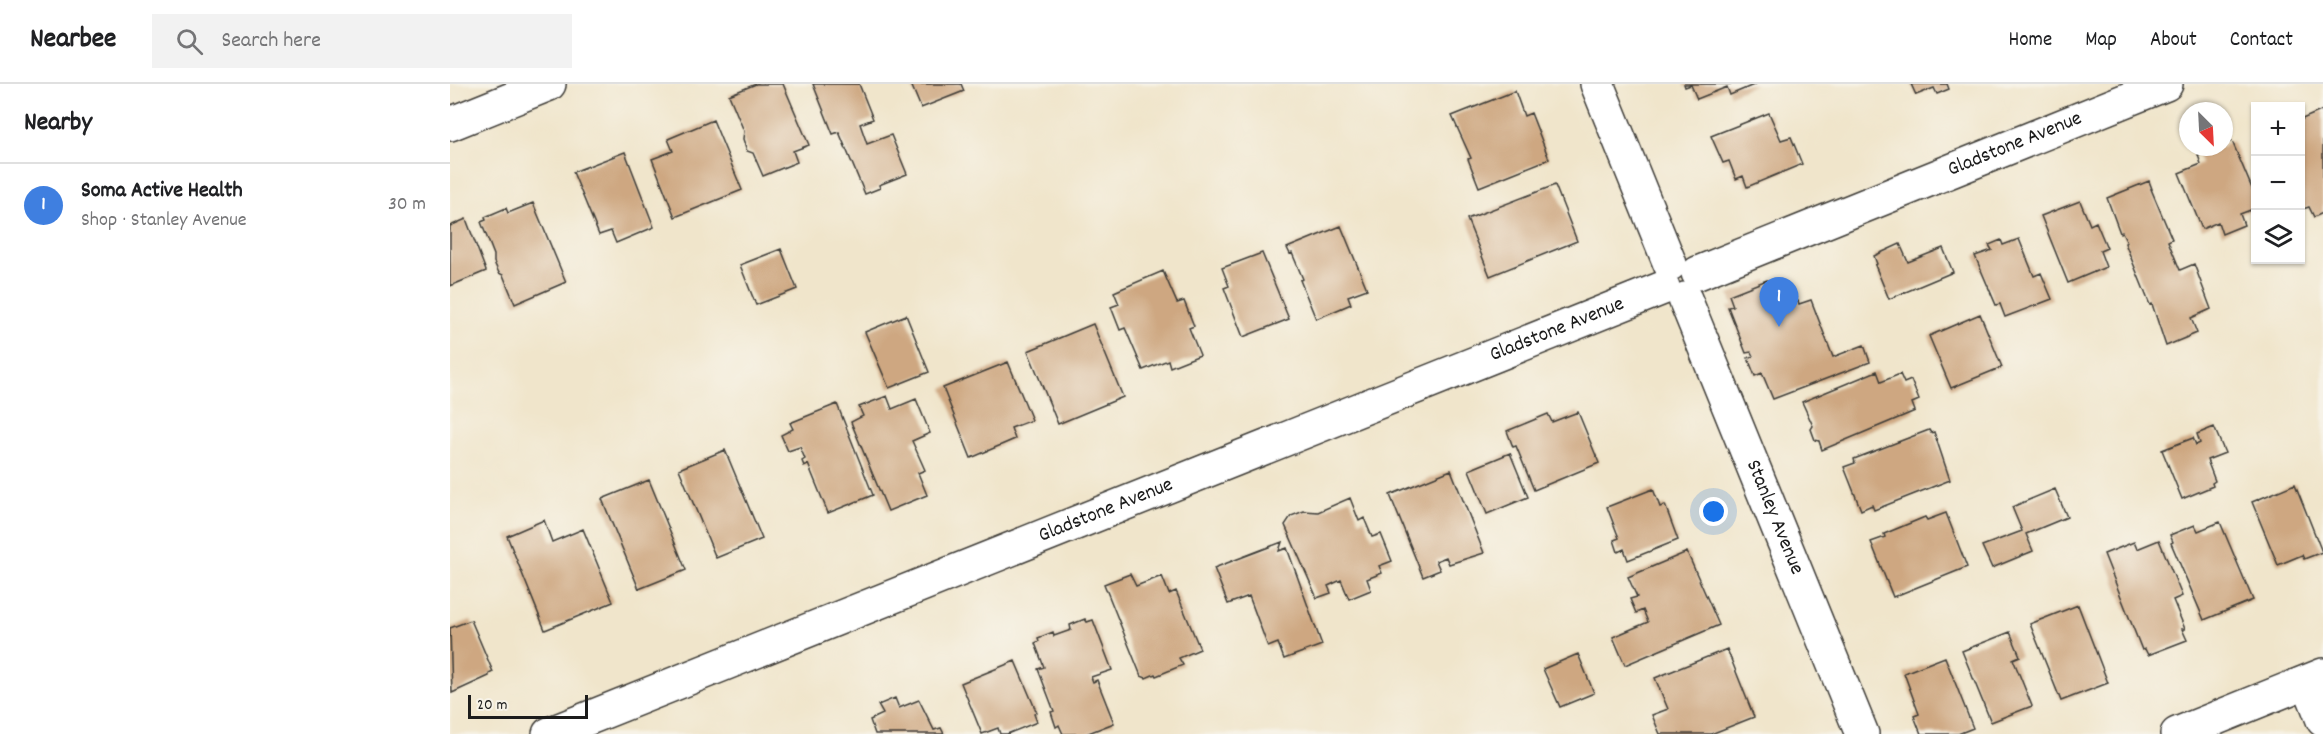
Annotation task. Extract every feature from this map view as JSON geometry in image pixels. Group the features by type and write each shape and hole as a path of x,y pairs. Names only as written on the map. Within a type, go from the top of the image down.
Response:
{"street":[{"path":"450,124 549,84"},
{"name":"Stanley Avenue","path":"1597,84 1862,734"},
{"name":"Gladstone Avenue","path":"549,734 2166,84"},
{"path":"2177,734 2315,678 2323,720"}],"building":[{"path":"756,84 783,84 809,145 793,151 797,162 763,176 753,153 747,151 743,139 744,131 729,95"},
{"path":"813,84 859,84 873,119 860,124 867,144 891,135 907,174 879,185 880,188 865,194 839,132 833,134"},
{"path":"911,84 961,84 964,91 921,108"},
{"path":"1684,84 1756,84 1730,95 1727,87 1697,99 1691,85 1685,87"},
{"path":"1911,84 1947,84 1949,89 1937,94 1934,88 1916,95"},
{"path":"1515,91 1524,116 1531,113 1549,159 1479,187 1468,159 1471,158 1452,116"},
{"path":"2323,110 2323,213 2314,217 2309,207 2305,208 2305,118"},
{"path":"1769,113 1781,140 1791,137 1802,164 1747,187 1743,176 1736,179 1729,161 1723,163 1711,136"},
{"path":"713,120 742,190 675,217 652,159 673,151 668,139"},
{"path":"2233,143 2251,186 2251,210 2240,214 2244,225 2222,234 2218,222 2202,229 2179,173 2201,164 2198,156 2233,156"},
{"path":"625,152 654,227 616,243 611,231 599,235 573,172"},
{"path":"2149,181 2172,239 2168,241 2180,270 2194,264 2211,309 2191,318 2197,333 2166,346 2152,304 2150,305 2125,243 2127,242 2122,232 2120,233 2107,198"},
{"path":"1555,185 1577,241 1490,276 1467,219"},
{"path":"2080,201 2090,225 2096,222 2107,248 2100,251 2106,267 2068,283 2041,216"},
{"path":"533,203 566,282 515,304 503,275 499,273 494,262 494,255 481,222 486,220 485,217 506,208 508,213"},
{"path":"466,219 486,271 450,286 450,226"},
{"path":"1341,226 1367,289 1348,296 1351,304 1316,319 1300,280 1303,279 1292,253 1290,254 1287,248"},
{"path":"2019,239 2034,276 2041,273 2052,299 2005,317 2000,304 1996,305 1975,256 1992,250 1989,245 2001,240 2003,245"},
{"path":"1900,244 1908,262 1943,248 1953,272 1889,299 1875,265 1877,264 1874,256"},
{"path":"781,249 797,289 756,305 740,265"},
{"path":"1262,253 1289,319 1243,337 1224,288 1229,286 1222,268"},
{"path":"1163,271 1177,303 1184,301 1194,326 1189,328 1200,355 1170,367 1168,360 1143,370 1125,328 1120,330 1111,307 1119,304 1114,292"},
{"path":"1767,280 1778,309 1798,301 1799,304 1811,300 1833,357 1864,345 1870,362 1773,399 1762,373 1755,376 1748,358 1753,356 1751,352 1746,353 1728,307 1733,306 1729,295"},
{"path":"1980,314 2002,367 1951,388 1929,336"},
{"path":"906,315 929,372 889,388 865,332"},
{"path":"1093,324 1123,397 1058,424 1028,351"},
{"path":"1008,362 1032,420 1011,428 1015,439 971,458 943,388"},
{"path":"1877,371 1881,382 1900,374 1904,383 1911,380 1919,400 1912,403 1915,411 1822,450 1819,441 1815,440 1811,429 1813,426 1802,402"},
{"path":"887,396 892,409 916,399 930,433 912,441 925,470 918,473 927,495 888,511 851,422 863,416 859,407"},
{"path":"837,404 873,495 828,513 808,464 804,466 802,461 805,459 800,447 788,451 781,435 793,429 790,423"},
{"path":"1578,412 1599,463 1534,490 1516,446 1513,447 1507,431 1548,414 1552,422"},
{"path":"2214,427 2225,453 2207,460 2215,481 2212,483 2213,486 2182,499 2162,450 2193,438 2196,445 2200,443 2197,434"},
{"path":"1929,430 1931,433 1934,432 1950,480 1874,510 1872,505 1861,510 1844,467 1855,463 1854,459"},
{"path":"725,450 762,539 716,558 679,469"},
{"path":"1510,453 1528,497 1487,514 1469,470"},
{"path":"1451,470 1484,553 1449,564 1446,557 1436,561 1440,570 1423,577 1390,495"},
{"path":"649,480 686,570 639,589 602,499"},
{"path":"2295,484 2322,552 2304,559 2302,555 2278,565 2252,502"},
{"path":"1653,489 1660,507 1665,505 1678,540 1628,560 1624,549 1618,552 1614,540 1619,538 1607,507"},
{"path":"2055,489 2067,517 2026,534 2033,551 1992,568 1982,546 2022,531 2012,507"},
{"path":"1350,498 1359,521 1364,518 1372,537 1381,534 1392,561 1379,566 1382,573 1367,579 1371,590 1349,599 1341,580 1328,586 1331,593 1317,598 1285,525 1291,516 1304,511 1318,512"},
{"path":"1946,513 1967,567 1893,597 1871,542 1925,517 1927,520"},
{"path":"544,520 552,542 583,529 613,602 545,630 507,536"},
{"path":"2220,522 2253,600 2204,620 2171,543 2173,542 2170,535 2195,525 2198,531"},
{"path":"2159,540 2182,596 2173,600 2187,640 2148,655 2145,649 2142,650 2104,554 2134,542 2137,549"},
{"path":"1282,542 1279,551 1287,548 1322,645 1284,659 1278,643 1268,647 1249,596 1228,604 1214,568"},
{"path":"1687,552 1719,625 1625,665 1613,637 1648,622 1643,610 1636,613 1630,599 1637,597 1628,577"},
{"path":"1130,574 1136,586 1162,576 1169,594 1176,591 1200,649 1179,658 1183,665 1156,676 1155,674 1146,678 1141,676 1104,584"},
{"path":"2078,605 2108,683 2061,701 2030,624"},
{"path":"1085,619 1087,622 1093,620 1112,670 1091,677 1093,682 1097,680 1114,723 1086,734 1063,734 1059,725 1056,727 1051,712 1054,711 1038,669 1044,667 1035,643 1039,641 1038,638 1053,632 1054,636 1071,630 1070,625"},
{"path":"471,620 493,672 452,693 450,628"},
{"path":"2010,632 2020,656 2013,659 2032,706 1991,722 1962,651"},
{"path":"1727,649 1754,717 1711,734 1660,734 1652,715 1668,709 1655,678"},
{"path":"1578,654 1594,693 1560,707 1543,669"},
{"path":"1945,657 1973,728 1958,734 1921,734 1914,716 1919,714 1904,673"},
{"path":"1015,661 1037,713 1034,714 1037,722 1007,734 1000,734 998,728 982,734 961,683"},
{"path":"895,698 899,708 919,700 934,730 941,728 944,734 875,734 870,720 883,714 878,705"}],"place":[{"name":"Soma Active Health","path":"1779,327"}]}
